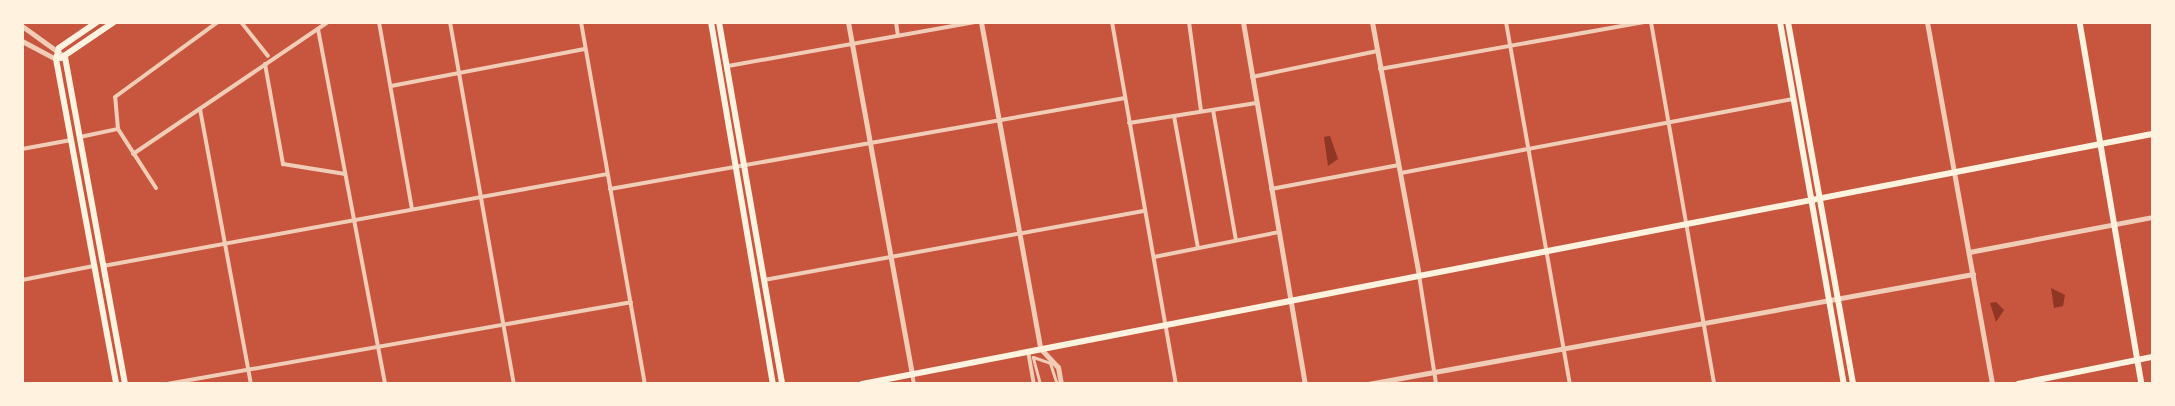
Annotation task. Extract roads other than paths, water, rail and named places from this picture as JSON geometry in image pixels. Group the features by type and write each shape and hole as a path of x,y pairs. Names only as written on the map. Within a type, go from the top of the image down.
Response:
{"main road":[{"path":"97,22 59,48 56,59 116,384"},
{"path":"56,59 65,56 114,22"},
{"path":"711,22 773,384"},
{"path":"719,22 782,384"},
{"path":"1780,22 1844,384"},
{"path":"1788,22 1853,384"},
{"path":"2080,22 2142,384"},
{"path":"65,56 125,384"},
{"path":"862,384 912,372 1687,225 2152,134"},
{"path":"2018,384 2152,357"}],"street":[{"path":"156,188 118,129 116,97 218,22"},
{"path":"241,22 268,56"},
{"path":"133,154 328,22"},
{"path":"380,22 412,209"},
{"path":"450,22 514,384"},
{"path":"580,22 632,302 645,384"},
{"path":"848,22 914,384"},
{"path":"896,22 898,36"},
{"path":"728,66 975,22"},
{"path":"981,22 1018,236 1040,348 1058,367 1061,384"},
{"path":"1112,22 1176,384"},
{"path":"1189,22 1201,112"},
{"path":"1242,22 1305,384"},
{"path":"1372,22 1400,165 1436,384"},
{"path":"1506,22 1570,384"},
{"path":"1380,69 1643,22"},
{"path":"1651,22 1714,384"},
{"path":"1927,22 1992,384"},
{"path":"22,26 59,48 65,56"},
{"path":"318,29 385,384"},
{"path":"22,41 56,59"},
{"path":"392,86 585,49"},
{"path":"1252,77 1377,51"},
{"path":"266,64 283,164 345,174"},
{"path":"610,189 1125,98"},
{"path":"1401,173 1794,99"},
{"path":"1129,123 1256,103"},
{"path":"200,109 251,384"},
{"path":"1213,110 1236,240"},
{"path":"1174,116 1198,248"},
{"path":"80,136 118,129"},
{"path":"22,149 71,140"},
{"path":"1271,189 1400,165"},
{"path":"103,266 607,174"},
{"path":"763,280 1018,236 1145,211"},
{"path":"1969,252 2152,217"},
{"path":"1154,257 1279,232"},
{"path":"22,280 94,266"},
{"path":"1368,384 1973,274"},
{"path":"167,384 378,345 632,302"},
{"path":"1028,351 1034,384"},
{"path":"1040,384 1033,356 1050,363 1057,384"}]}
